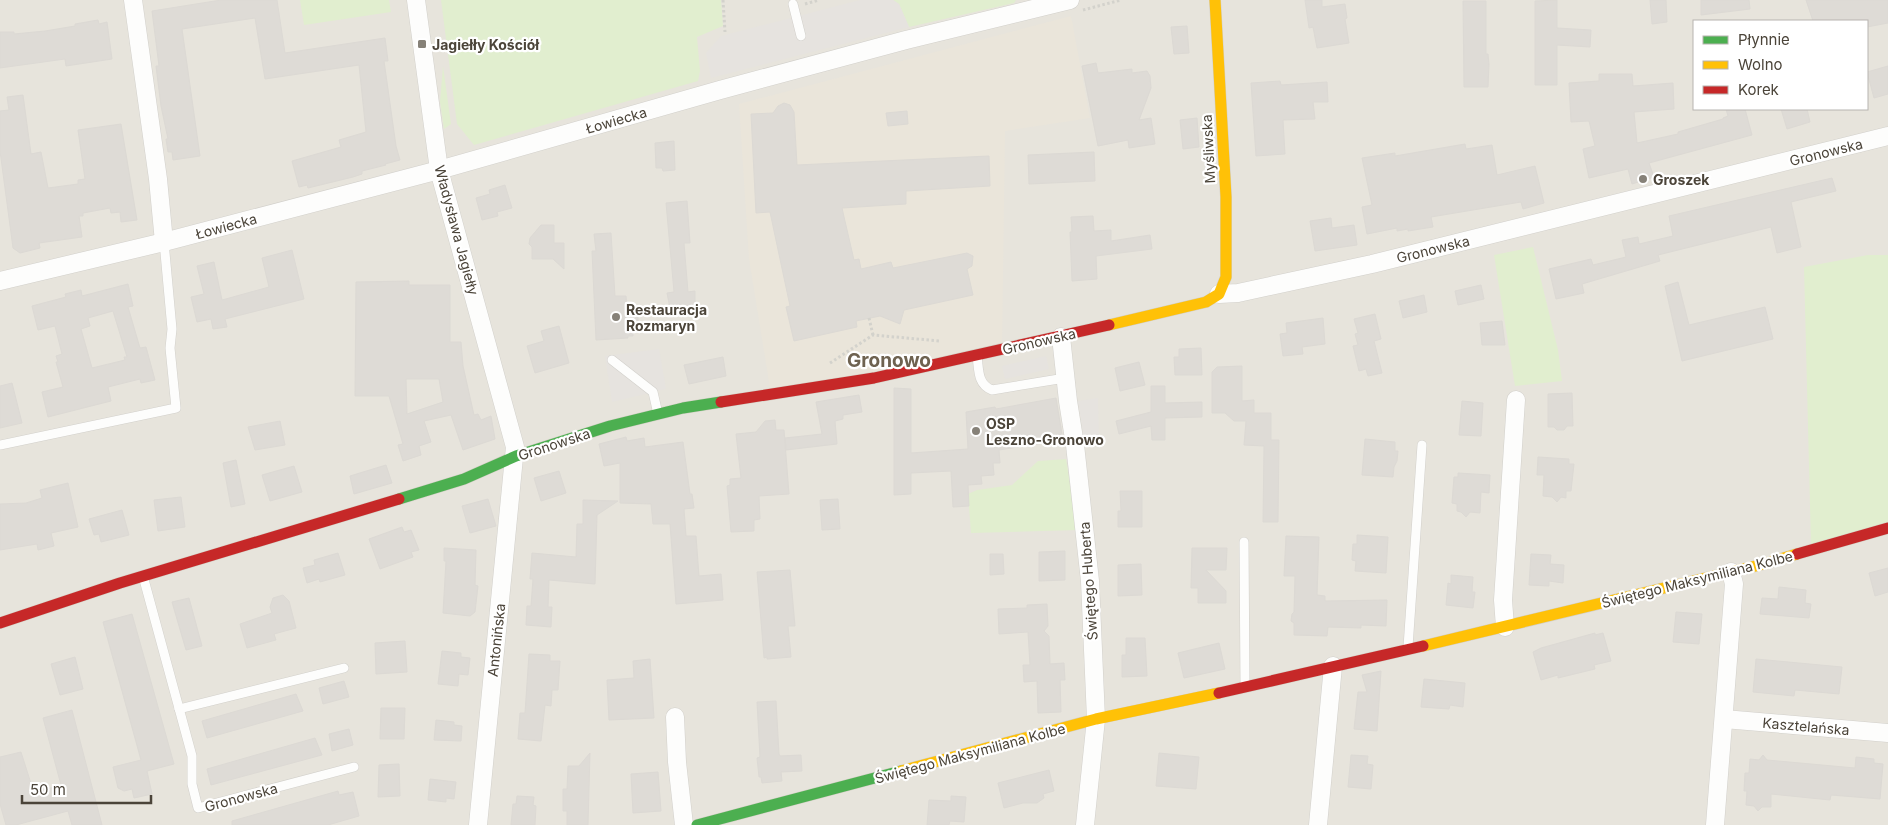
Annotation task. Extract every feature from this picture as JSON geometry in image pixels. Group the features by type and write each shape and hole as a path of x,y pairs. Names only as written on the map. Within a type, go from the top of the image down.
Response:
{"street":[{"path":"133,0 158,179 164,242"},
{"name":"Władysława Jagiełły","path":"416,0 439,170 510,426 516,456"},
{"name":"Łowiecka","path":"0,282 164,242 439,170 720,90 906,40 1070,0"},
{"name":"Myśliwska","path":"1215,0 1226,197 1226,277 1219,294"},
{"name":"Gronowska","path":"0,623 143,576 456,482 516,456 610,426 683,408 874,378 1061,337 1206,302 1219,294 1238,293 1372,264 1888,136"},
{"name":"Świętego Huberta","path":"1061,337 1090,582 1096,719 1085,825"},
{"path":"1505,627 1503,600 1516,400"},
{"name":"Antonińska","path":"478,825 516,456"},
{"name":"Świętego Maksymiliana Kolbe","path":"697,825 738,820 1096,719 1505,627 1731,572 1888,528"},
{"path":"1715,825 1734,584 1731,572"},
{"path":"1318,825 1333,666"},
{"path":"675,717 677,762 684,825"},
{"name":"Kasztelańska","path":"1724,719 1888,733"}],"lane":[{"path":"793,4 801,36"},
{"path":"0,445 176,408 170,348 172,329 164,242"},
{"path":"977,356 980,381 992,390 1065,378"},
{"path":"612,360 653,392 658,414"},
{"path":"1408,649 1422,445"},
{"path":"1244,542 1245,687"},
{"name":"Gronowska","path":"143,576 192,756 192,784 198,808 354,767"},
{"path":"179,709 344,668"}],"path":[{"path":"723,0 725,32"},
{"path":"869,318 873,335"},
{"path":"829,364 873,335 949,342"}],"shaded area":[{"path":"0,0 1888,0 1888,825 0,825"},
{"path":"860,0 893,0 899,4 909,27 711,78 706,53 721,36"},
{"path":"1071,16 1090,118 1005,131 1002,350 771,394 749,259 739,104"},
{"path":"659,349 666,389 612,402 605,356"},
{"path":"1046,356 1049,369 1005,379 1002,366"},
{"path":"1098,398 1099,444 1085,445 1078,401"}],"green space":[{"path":"300,0 389,0 391,12 304,25"},
{"path":"441,0 721,0 723,26 697,37 700,71 698,81 474,145 457,124"},
{"path":"893,0 1016,0 1014,3 909,27 899,4"},
{"path":"443,66 451,124 444,129 440,102"},
{"path":"1533,247 1558,350 1562,381 1515,386 1494,255"},
{"path":"1868,255 1888,255 1888,526 1811,545 1804,267"},
{"path":"1066,459 1078,530 971,533 968,494 977,490 1012,485 1038,461"}],"building":[{"path":"221,0 277,0 285,53 385,38 388,61 384,61 396,146 400,160 362,171 362,174 353,177 308,188 307,185 299,187 292,161 341,147 339,140 366,132 359,65 265,79 255,18 182,29 200,156 173,160 172,152 168,152 166,139 168,139 161,106 156,66 159,66 152,11"},
{"path":"1305,0 1322,0 1322,7 1345,4 1347,18 1345,19 1349,43 1317,48 1313,27 1309,28"},
{"path":"1557,0 1557,28 1591,30 1590,47 1557,45 1557,85 1535,85 1535,1"},
{"path":"1650,0 1666,0 1667,22 1652,24"},
{"path":"1701,0 1749,0 1750,9 1701,15"},
{"path":"1806,0 1888,0 1888,23 1868,27 1868,20 1813,20"},
{"path":"1463,1 1486,1 1486,54 1488,54 1489,64 1488,87 1464,87"},
{"path":"98,20 99,24 107,22 112,59 66,66 65,59 0,68 0,32 14,32 14,34 45,31"},
{"path":"1187,26 1189,53 1174,54 1171,27"},
{"path":"1096,63 1098,73 1132,69 1132,73 1147,71 1150,76 1151,88 1139,120 1151,118 1155,144 1129,148 1128,140 1098,146 1082,66"},
{"path":"1888,66 1888,94 1874,98 1868,72"},
{"path":"1599,74 1632,74 1633,86 1673,83 1674,109 1634,112 1637,143 1678,134 1678,132 1723,119 1728,116 1726,110 1745,110 1752,135 1649,163 1654,177 1632,184 1628,169 1589,178 1583,149 1595,146 1589,121 1571,122 1569,83 1599,81"},
{"path":"1280,81 1281,85 1327,82 1328,102 1313,102 1315,119 1283,120 1285,154 1256,156 1251,83"},
{"path":"23,95 31,154 41,152 48,188 78,184 78,180 85,179 78,130 121,124 137,220 121,222 120,212 111,213 110,208 83,213 83,216 79,216 82,237 39,243 40,248 20,253 13,248 0,151 0,111 9,110 7,97"},
{"path":"784,103 790,105 794,112 797,165 989,156 990,186 906,191 906,204 842,208 854,260 859,259 861,269 891,262 893,268 967,253 973,256 972,266 967,269 973,295 904,310 900,324 880,316 856,321 857,327 794,341 786,307 790,306 770,212 756,213 751,114 773,113 778,106"},
{"path":"1781,110 1807,110 1810,122 1787,129"},
{"path":"907,111 908,124 888,126 886,113"},
{"path":"1197,118 1199,147 1183,149 1180,120"},
{"path":"674,141 675,170 663,171 662,168 656,168 655,143"},
{"path":"1465,144 1466,149 1492,145 1497,175 1535,166 1544,203 1523,209 1521,202 1431,217 1433,227 1408,231 1408,229 1397,231 1397,228 1367,234 1362,207 1372,205 1362,158 1395,153 1395,156"},
{"path":"1094,152 1095,181 1029,184 1028,155"},
{"path":"1832,178 1836,191 1791,202 1801,247 1777,253 1771,227 1658,255 1660,261 1582,284 1584,293 1556,299 1549,269 1591,259 1593,265 1626,257 1622,240 1638,237 1639,244 1673,236 1669,216"},
{"path":"505,185 512,208 497,212 498,216 482,220 476,198 490,194 489,190"},
{"path":"687,201 690,243 684,243 688,292 695,291 695,307 670,308 667,293 674,292 666,203"},
{"path":"1093,216 1094,231 1111,230 1111,241 1150,235 1152,249 1096,256 1097,279 1072,281 1071,217"},
{"path":"1331,218 1332,228 1354,225 1357,245 1315,251 1310,221"},
{"path":"541,225 554,225 554,243 564,243 564,269 553,259 532,259 532,247 529,244 530,238"},
{"path":"611,233 615,296 626,296 627,310 638,310 638,324 632,324 633,336 628,336 628,338 596,340 592,251 596,251 594,234"},
{"path":"292,250 304,299 225,319 227,327 213,329 211,319 197,322 191,297 204,294 197,266 214,262 222,300 269,287 262,258"},
{"path":"409,281 409,285 450,285 450,342 461,342 463,366 474,415 478,414 481,420 491,416 495,439 463,450 451,415 424,421 431,442 419,446 421,455 403,461 398,445 403,444 389,396 355,396 356,282","holes":["406,379 439,379 443,402 407,414"]},
{"path":"1678,282 1689,325 1765,307 1773,339 1682,361 1665,286"},
{"path":"128,284 133,306 128,307 140,348 146,347 155,380 141,383 140,379 108,387 111,401 48,417 42,392 63,387 56,362 58,362 56,356 62,354 55,326 38,330 32,306 66,297 65,294 81,290 82,296","holes":["113,311 127,357 124,357 125,360 92,368 81,329 90,326 88,318"]},
{"path":"1481,285 1484,299 1458,305 1455,291"},
{"path":"1424,295 1427,312 1403,318 1399,301"},
{"path":"1375,314 1381,339 1374,341 1382,373 1368,376 1366,369 1359,371 1353,346 1358,345 1355,334 1358,333 1354,319"},
{"path":"1323,318 1325,344 1302,347 1303,354 1283,356 1280,334 1287,333 1286,323"},
{"path":"1502,321 1505,345 1482,345 1480,323"},
{"path":"559,326 569,363 535,373 527,346 544,341 541,331"},
{"path":"1201,348 1202,375 1175,375 1174,357 1179,357 1179,349"},
{"path":"723,357 726,376 689,384 684,365"},
{"path":"1139,362 1145,385 1120,391 1115,368"},
{"path":"1242,366 1242,401 1254,400 1254,413 1271,413 1271,440 1279,440 1278,522 1263,522 1264,446 1244,445 1246,421 1234,421 1225,413 1212,413 1212,372 1217,367"},
{"path":"12,383 22,423 0,428 0,386"},
{"path":"1151,386 1165,386 1165,403 1202,402 1202,417 1165,418 1165,440 1152,440 1151,426 1119,434 1116,421 1151,412"},
{"path":"894,388 911,389 911,453 968,449 966,412 995,407 996,409 1056,398 1063,440 999,450 1000,463 993,463 994,475 981,476 982,484 968,485 969,506 953,507 951,471 911,473 911,494 894,495"},
{"path":"1572,393 1573,426 1567,426 1564,430 1548,427 1548,394"},
{"path":"859,395 862,412 843,415 843,419 835,421 837,444 786,450 785,438 822,434 816,402"},
{"path":"1462,401 1483,403 1481,436 1459,435"},
{"path":"775,420 776,430 784,430 789,494 759,496 760,519 754,520 754,531 731,532 727,486 730,485 730,479 741,478 736,434 756,432 765,421"},
{"path":"280,421 285,445 255,450 248,427"},
{"path":"626,437 627,441 644,438 645,447 683,442 690,494 692,494 694,508 684,509 686,536 696,536 699,576 721,574 723,600 676,604 670,524 653,524 651,504 620,503 620,463 604,466 599,444"},
{"path":"1365,439 1395,442 1395,451 1398,451 1393,477 1362,475"},
{"path":"1538,457 1569,459 1569,464 1574,464 1571,491 1566,491 1566,498 1561,497 1557,502 1552,497 1543,496 1544,475 1537,475"},
{"path":"236,460 245,504 231,507 223,463"},
{"path":"386,465 392,483 354,494 350,476"},
{"path":"294,466 302,492 270,501 262,475"},
{"path":"559,471 566,493 541,501 534,478"},
{"path":"1458,473 1490,475 1489,493 1481,492 1480,513 1470,512 1466,517 1457,511 1457,504 1452,503 1454,477 1458,477"},
{"path":"68,483 78,527 51,533 54,546 38,550 37,544 0,550 0,504 26,503 42,498 40,490"},
{"path":"1120,491 1142,491 1142,527 1118,527 1118,511 1121,511"},
{"path":"181,497 185,527 158,531 154,500"},
{"path":"488,499 496,526 470,533 462,506"},
{"path":"838,499 840,529 822,530 820,500"},
{"path":"583,500 618,501 597,515 595,584 549,580 548,607 552,607 551,627 526,625 527,606 531,606 533,579 530,579 532,553 576,557 577,524 583,524"},
{"path":"122,510 129,535 101,542 99,534 94,535 89,519"},
{"path":"402,527 404,532 411,530 419,550 411,552 413,557 380,569 369,539"},
{"path":"1357,535 1388,537 1386,573 1355,571 1356,561 1352,560 1353,544 1357,544"},
{"path":"1286,536 1319,537 1317,595 1325,596 1325,601 1387,600 1386,626 1361,625 1361,628 1328,627 1327,636 1294,635 1294,623 1291,621 1294,612 1295,576 1284,576"},
{"path":"444,548 476,550 475,585 478,586 475,612 470,616 443,613 446,561 444,561"},
{"path":"1192,548 1227,548 1226,570 1206,570 1226,591 1226,603 1198,603 1198,588 1191,588"},
{"path":"1065,551 1065,580 1039,581 1039,552"},
{"path":"338,553 345,575 320,582 319,579 307,583 303,568 315,565 314,560"},
{"path":"990,554 1003,554 1004,574 990,575"},
{"path":"1531,554 1551,555 1550,564 1564,565 1563,583 1549,581 1549,586 1529,585"},
{"path":"1141,564 1142,595 1118,596 1118,565"},
{"path":"1888,568 1888,592 1875,596 1869,573"},
{"path":"790,570 795,626 788,626 791,657 767,659 767,657 764,658 757,572"},
{"path":"1451,575 1473,577 1472,592 1475,592 1473,608 1446,605 1448,583 1451,584"},
{"path":"1779,587 1806,590 1805,603 1811,604 1809,618 1760,614 1762,598 1778,599"},
{"path":"283,595 289,601 296,628 274,634 276,640 247,648 240,624 272,613 270,607 273,598"},
{"path":"189,598 202,646 186,650 172,602"},
{"path":"1047,604 1048,626 1044,631 1049,636 1050,664 1064,663 1065,680 1060,680 1061,712 1038,713 1037,681 1024,682 1023,665 1030,665 1028,632 999,634 998,609 1027,608 1027,605"},
{"path":"1676,612 1702,614 1699,644 1673,642"},
{"path":"132,614 174,764 147,771 152,794 134,798 132,789 124,791 118,788 113,767 141,760 103,622"},
{"path":"1595,633 1595,635 1603,633 1611,661 1594,665 1595,669 1558,678 1558,675 1541,680 1533,652"},
{"path":"1126,638 1145,638 1147,676 1122,677 1122,655 1126,655"},
{"path":"405,641 407,672 376,674 375,643"},
{"path":"1219,643 1225,669 1184,678 1178,653"},
{"path":"442,651 461,653 461,657 470,658 468,675 459,674 458,686 438,684"},
{"path":"529,654 550,655 550,661 560,661 558,690 552,690 551,706 545,705 541,741 518,739 520,713 525,713"},
{"path":"75,657 83,689 60,695 51,664"},
{"path":"650,659 654,718 609,720 607,680 634,678 633,661"},
{"path":"1756,659 1842,667 1839,694 1795,690 1794,696 1753,692"},
{"path":"1381,671 1377,731 1354,729 1358,692 1367,692 1362,675"},
{"path":"1424,679 1465,683 1463,707 1450,705 1449,709 1421,707"},
{"path":"344,681 349,697 323,704 319,688"},
{"path":"296,694 303,711 207,738 202,721"},
{"path":"776,701 779,754 780,756 801,755 802,771 781,772 782,781 762,783 761,777 759,777 757,758 760,757 757,702"},
{"path":"381,708 405,708 404,739 380,739"},
{"path":"72,710 102,825 72,825 68,811 16,825 6,825 0,804 0,757 21,752 34,793 61,785 43,718"},
{"path":"436,720 454,722 454,725 462,726 461,741 434,740"},
{"path":"349,729 353,745 332,751 329,734"},
{"path":"315,738 322,755 211,785 207,769"},
{"path":"590,753 588,825 567,825 567,811 563,811 563,789 567,789 568,766 579,766"},
{"path":"1159,753 1199,757 1196,789 1156,786"},
{"path":"1351,755 1368,756 1367,764 1373,765 1371,789 1348,787"},
{"path":"1763,755 1767,760 1855,768 1856,757 1874,759 1874,763 1883,764 1880,799 1831,795 1830,800 1771,794 1771,807 1762,807 1758,811 1754,806 1746,805 1747,791 1744,791 1745,773 1749,773 1750,759 1759,760"},
{"path":"399,764 400,796 378,797 379,765"},
{"path":"1049,770 1054,791 1043,794 1044,798 1037,803 1023,803 1004,808 998,783"},
{"path":"658,772 661,811 633,813 631,774"},
{"path":"430,779 456,782 454,799 446,798 446,802 428,800"},
{"path":"338,791 339,795 353,792 359,816 328,825 232,825 232,821"},
{"path":"517,796 534,797 533,805 536,806 535,825 511,825 513,804 516,804"},
{"path":"951,796 966,797 964,822 950,821 949,825 927,825 929,800 951,801"}],"traffic: fast":[{"path":"399,499 464,479 516,456 610,426 683,408 721,402"},
{"path":"697,825 901,771"}],"traffic: slow":[{"path":"1109,325 1206,302 1219,294 1226,277 1226,197 1215,0"},
{"path":"1423,646 1764,564 1797,554"},
{"path":"901,771 1096,719 1219,693"}],"traffic: jam":[{"path":"721,402 874,378 1109,325"},
{"path":"0,623 120,583 399,499"},
{"path":"1797,554 1888,528"},
{"path":"1219,693 1423,646"}],"place":[{"name":"Jagiełły Kościół","path":"422,44"},
{"name":"Groszek","path":"1643,179"},
{"name":"Restauracja Rozmaryn","path":"616,317"},
{"name":"OSP Leszno-Gronowo","path":"976,431"}],"district":[{"name":"Gronowo","path":"889,360"}]}
